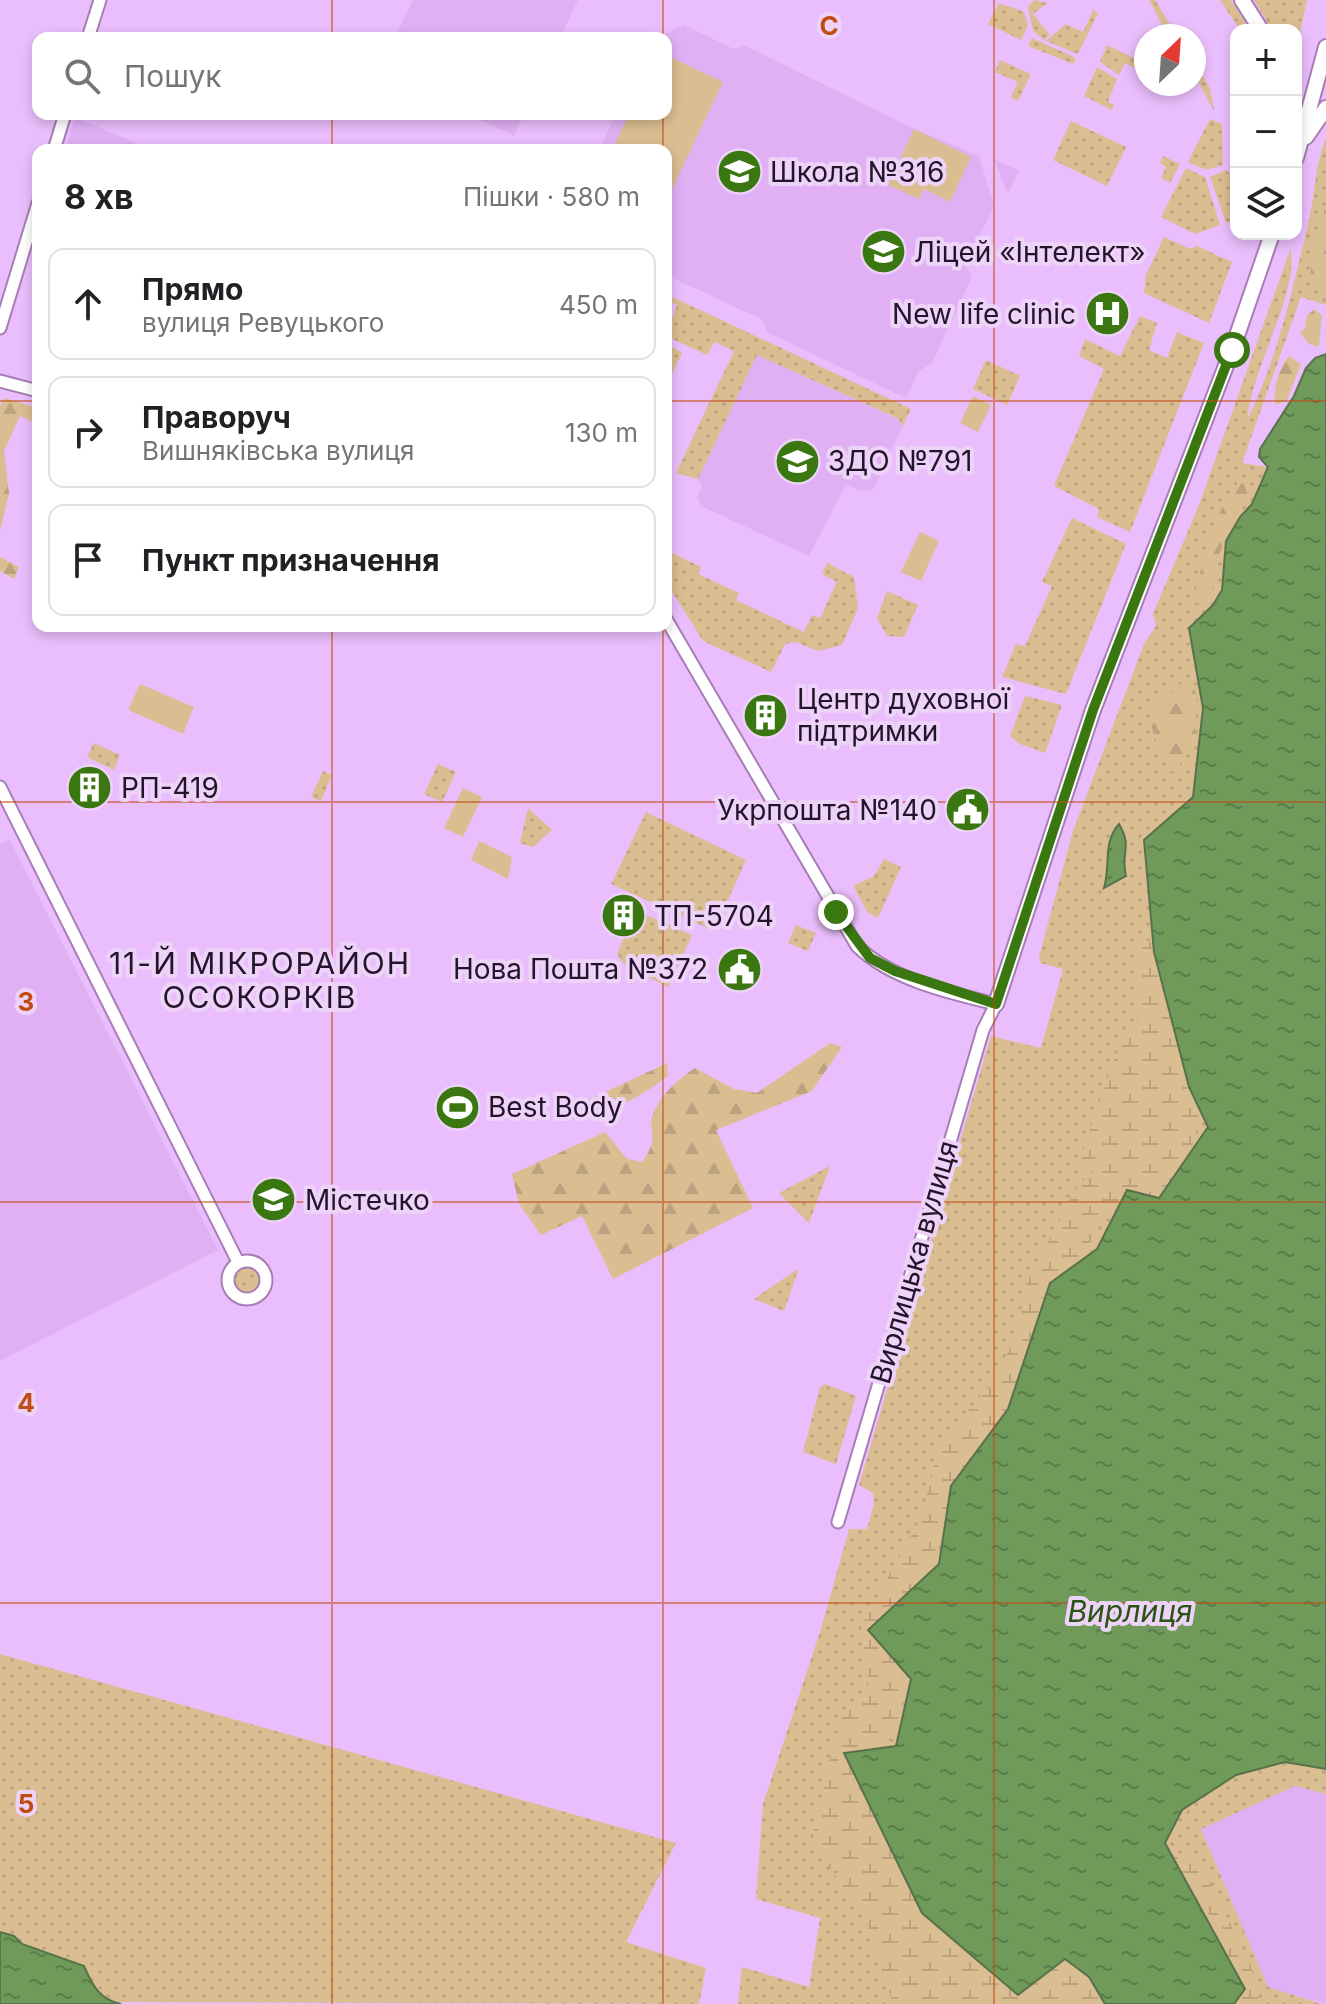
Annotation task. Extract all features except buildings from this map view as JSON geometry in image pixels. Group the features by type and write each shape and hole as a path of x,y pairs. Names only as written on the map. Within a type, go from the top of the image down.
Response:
{"street":[{"path":"90,32 100,0"},
{"path":"1242,0 1257,24"},
{"path":"1302,138 1326,47"},
{"path":"1302,147 1326,108"},
{"path":"56,144 63,120"},
{"path":"0,328 32,223"},
{"path":"672,629 857,946 870,958 895,971 996,1004 1093,710 1227,364 1270,240"},
{"path":"0,381 32,389"},
{"path":"0,787 238,1262"},
{"name":"Вирлицька вулиця","path":"838,1522 979,1044 996,1004"}],"shaded area":[{"path":"413,0 578,0 563,32 397,32"},
{"path":"684,25 734,49 744,45 908,126 979,156 994,206 966,266 972,277 932,363 919,371 906,398 768,333 761,319 672,278 672,144 602,144 613,120 672,120 672,32 668,32"},
{"path":"74,120 82,120 138,144 67,144"},
{"path":"481,120 521,120 514,136"},
{"path":"994,159 1019,171 1008,194"},
{"name":"ЗДО №791","path":"757,355 899,420 902,427 873,490 860,491 846,484 809,556 701,506 697,497 702,486 698,479"},
{"path":"10,840 218,1250 0,1361 0,844"},
{"path":"1295,1786 1326,1794 1326,2004 1268,1988 1201,1828"}],"green space":[{"path":"1034,0 1047,3 1033,14 1050,35 1044,40 1033,31 1028,7"},
{"path":"1149,0 1155,0 1170,24 1162,24"},
{"path":"1220,0 1231,0 1246,24 1236,24"},
{"path":"1254,0 1307,0 1302,24 1268,24"},
{"path":"999,3 1024,12 1028,26 1021,40 988,24"},
{"path":"1093,10 1098,13 1078,54 1046,41 1066,24 1083,32"},
{"path":"1032,38 1076,58 1073,64 1028,46"},
{"path":"1107,45 1134,58 1134,67 1125,63 1119,75 1100,62"},
{"path":"672,58 723,82 672,189 672,144 615,144 626,120 672,120"},
{"path":"1000,60 1031,74 1018,101 1011,97 1018,82 995,72"},
{"path":"1097,67 1117,79 1108,102 1114,105 1112,110 1084,96"},
{"path":"1206,82 1210,88 1214,111 1206,96"},
{"path":"1210,119 1222,124 1223,165 1206,170 1188,162"},
{"path":"1071,121 1126,147 1107,186 1053,160"},
{"path":"914,129 971,157 950,202 924,189 919,199 888,185"},
{"path":"1326,138 1326,305 1301,297 1242,463 1268,467 1252,504 1226,541 1222,590 1214,605 1189,628 1203,708 1193,797 1144,841 1189,1087 1208,1127 1159,1199 1127,1190 1097,1249 1050,1283 951,1486 939,1564 868,1629 911,1679 896,1746 845,1752 1105,2004 738,2004 742,1967 809,1987 820,1918 756,1899 763,1804 821,1629 849,1529 867,1529 874,1504 873,1493 859,1485 991,1036 1041,1048 1063,969 1040,963 1039,957 1073,831 1144,644 1156,626 1153,614 1199,505 1290,250 1288,286 1257,378 1248,418 1267,373 1296,277"},
{"path":"1163,156 1180,164 1170,183 1161,178 1166,167 1160,163"},
{"path":"1186,168 1205,177 1220,225 1195,234 1161,217"},
{"path":"1226,170 1230,174 1230,221 1226,223 1210,177"},
{"path":"1326,205 1326,286 1314,289 1312,259"},
{"path":"1164,237 1190,249 1197,246 1232,262 1209,323 1144,293 1146,275"},
{"path":"672,297 911,409 902,427 899,419 757,355 698,479 676,473 734,351 714,342 707,355 672,339 672,319 677,305 672,303"},
{"path":"1314,309 1322,315 1319,347 1309,344 1300,333 1305,328 1307,316"},
{"path":"1140,316 1157,323 1149,350 1167,358 1177,332 1204,343 1130,532 1097,517 1099,509 1054,486 1104,369 1079,356 1085,339 1120,356"},
{"path":"672,347 682,353 672,374"},
{"path":"1289,356 1301,364 1287,400 1276,405 1277,379"},
{"path":"986,360 1020,376 1007,405 973,389"},
{"path":"973,396 991,405 978,432 960,423"},
{"path":"4,398 32,406 32,421 20,416 4,451 9,494 0,531 0,406"},
{"path":"1239,482 1245,485 1248,497 1220,552 1212,592 1201,605 1193,602 1210,539 1223,506"},
{"path":"1072,518 1126,544 1066,694 1002,677 1016,644 1025,646 1052,586 1042,582"},
{"path":"920,532 939,541 921,581 901,572"},
{"path":"672,553 701,567 698,574 739,593 736,600 804,632 812,615 820,618 837,582 822,574 827,563 854,577 858,608 842,645 818,651 796,642 785,644 771,672 703,641 672,592"},
{"path":"0,557 19,567 14,579 0,571"},
{"path":"887,591 918,605 904,637 887,636 877,618"},
{"path":"140,684 194,707 183,734 128,710"},
{"path":"1178,684 1193,686 1197,696 1194,746 1175,771 1166,772 1170,759 1160,755 1150,718 1155,707"},
{"path":"1025,696 1062,705 1045,753 1020,744 1010,736"},
{"path":"94,743 120,755 114,770 87,757"},
{"path":"438,764 456,772 442,802 424,794"},
{"path":"323,771 332,775 321,801 311,797"},
{"path":"463,788 482,797 463,837 444,828"},
{"path":"528,808 552,830 533,847 520,843"},
{"path":"646,812 746,860 714,931 611,884"},
{"path":"479,841 512,857 508,879 471,860"},
{"path":"884,859 901,867 878,918 868,913 853,886 874,876"},
{"path":"635,910 692,935 668,987 625,966 617,954"},
{"path":"796,925 816,933 808,951 788,943"},
{"path":"1138,937 1161,946 1199,1120 1184,1180 1108,1212 1055,1305 1008,1409 958,1488 931,1563 881,1629 914,1700 908,1730 859,1759 851,1787 886,1796 1068,1945 1124,2004 893,2004 866,1920 812,1841 838,1721 869,1683 861,1626 921,1517 940,1444 989,1386 1016,1338 1026,1285 1075,1190 1103,1159 1109,1141 1086,1171 1080,1158 1127,1023 1137,1030"},
{"path":"830,1043 842,1047 812,1091 716,1130 753,1208 613,1279 582,1216 541,1235 519,1204 512,1174 605,1132 627,1159 642,1162 651,1146 651,1121 656,1107 671,1088 695,1068 734,1089 757,1093"},
{"path":"667,1063 668,1076 644,1093 605,1112 562,1120 563,1112"},
{"path":"830,1166 809,1223 779,1193"},
{"path":"247,1268 255,1272 259,1280 255,1288 247,1292 239,1288 235,1280 239,1272"},
{"path":"799,1268 784,1311 754,1299"},
{"path":"825,1384 856,1396 836,1464 803,1452 820,1387"},
{"path":"0,1654 676,1843 626,1942 706,1968 699,2004 111,2002 94,1989 84,1966 22,1944 14,1936 0,1932"},
{"path":"1285,1762 1326,1769 1326,1794 1295,1786 1201,1829 1268,1987 1322,2004 1234,2004 1165,1843 1182,1810 1236,1775"},
{"path":"1194,1853 1249,1960 1261,2004 1200,2004 1223,2000 1237,1962 1201,1952 1185,1931 1211,1917 1159,1860"}],"water":[{"name":"Вирлиця","path":"1326,354 1326,1769 1285,1762 1236,1775 1182,1810 1165,1843 1245,1989 1234,2004 1105,2004 1089,1977 1065,1959 1018,1995 922,1913 844,1753 896,1746 911,1679 868,1630 939,1564 951,1486 1008,1409 1050,1283 1097,1249 1127,1190 1159,1198 1208,1127 1189,1087 1154,952 1144,840 1193,797 1203,708 1189,628 1213,605 1222,590 1226,541 1252,504 1268,467 1259,457 1260,449 1294,396 1306,368 1315,358"},
{"path":"1119,824 1126,845 1126,876 1104,888 1110,839"},
{"path":"0,1932 14,1936 22,1944 84,1966 98,1991 107,1999 121,2004 0,2004"}],"place":[{"name":"Школа №316","path":"739,172"},
{"name":"Ліцей «Інтелект»","path":"883,252"},
{"name":"New life clinic","path":"1107,314"},
{"name":"ЗДО №791","path":"797,461"},
{"name":"Центр духовної підтримки","path":"766,715"},
{"name":"РП-419","path":"90,788"},
{"name":"Укрпошта №140","path":"968,810"},
{"name":"ТП-5704","path":"623,916"},
{"name":"Нова Пошта №372","path":"739,969"},
{"name":"Best Body","path":"457,1107"},
{"name":"Містечко","path":"274,1200"}],"district":[{"name":"11-Й МІКРОРАЙОН ОСОКОРКІВ","path":"260,980"}],"route":[{"path":"836,912 857,946 870,958 944,989 996,1004 1093,710 1232,350"}]}
